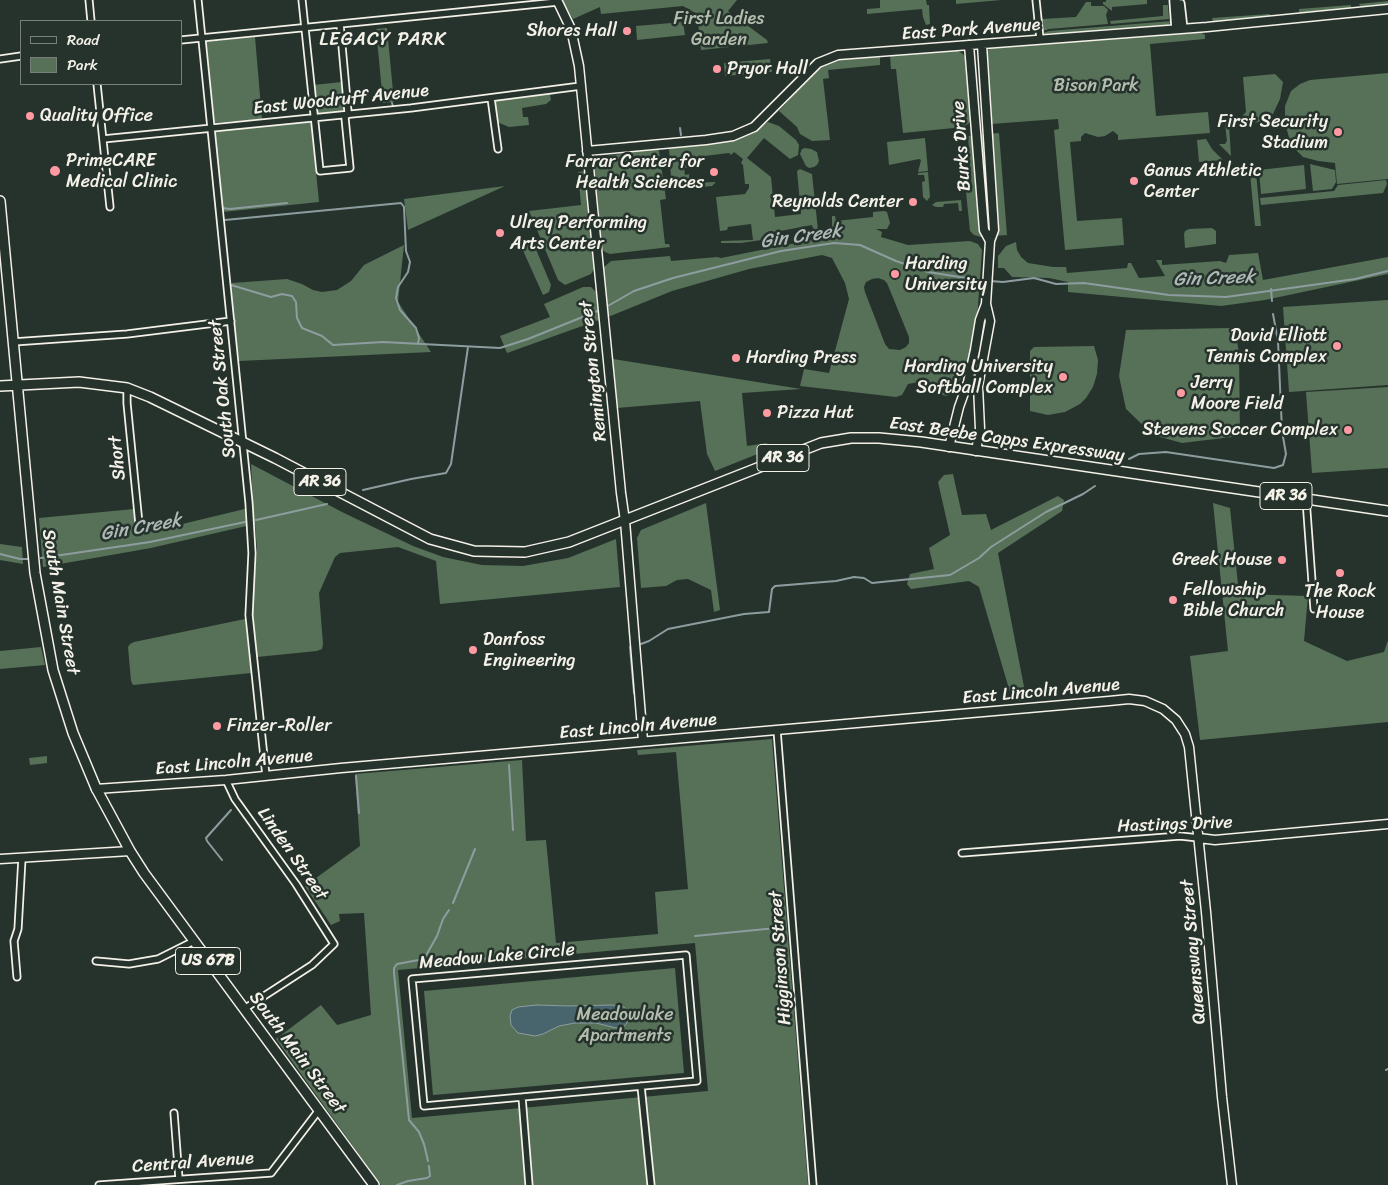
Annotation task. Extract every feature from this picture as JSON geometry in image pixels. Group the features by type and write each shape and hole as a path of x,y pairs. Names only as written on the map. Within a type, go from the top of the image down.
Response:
{"main road":[{"name":"South Main Street","path":"0,201 35,573 59,691 73,733 96,789 130,851 374,1185"},
{"name":"East Beebe Capps Expressway","path":"16,385 79,382 128,388 275,458 430,539 474,551 525,552 569,542 821,443 838,439 879,438 949,446 1388,511"},
{"name":"AR 36","path":"0,386 16,385"}],"street":[{"path":"89,0 91,20"},
{"name":"South Oak Street","path":"198,0 244,443 252,553 249,615 266,776"},
{"path":"302,0 320,171 350,168 346,118 348,112 340,24"},
{"path":"1036,0 1040,39"},
{"path":"1172,0 1179,29"},
{"path":"1177,0 1179,29"},
{"path":"1179,29 1181,0"},
{"path":"182,40 557,1"},
{"name":"Remington Street","path":"557,1 568,22 573,38 581,86 620,492 625,521 643,741"},
{"name":"East Park Avenue","path":"587,151 733,136 754,127 818,63 838,55 1179,29 1388,9"},
{"name":"Burks Drive","path":"949,446 972,366 980,320 986,304 990,241 994,230 982,44"},
{"name":"Burks Drive","path":"969,46 984,230 990,241"},
{"path":"0,59 20,56"},
{"path":"98,85 110,207"},
{"name":"East Woodruff Avenue","path":"103,139 347,115 581,86"},
{"path":"491,98 498,150"},
{"name":"Burks Drive","path":"976,451 980,429 978,386 990,321 986,304"},
{"path":"13,342 127,334 231,321"},
{"name":"Short","path":"128,388 127,403 139,524"},
{"path":"1306,499 1314,609"},
{"name":"East Lincoln Avenue","path":"96,789 226,780 341,768 1129,699 1145,701 1163,709 1176,720"},
{"name":"Queensway Street","path":"1176,720 1185,734 1189,747 1232,1185"},
{"name":"Higginson Street","path":"777,730 813,1185"},
{"name":"Linden Street","path":"226,780 235,799 296,884 334,944 312,965 244,1009"},
{"name":"Hastings Drive","path":"962,853 1180,836 1214,840 1388,824"},
{"path":"0,859 130,851"},
{"path":"18,977 14,941 18,929 22,858"},
{"path":"96,961 128,964 158,959 194,941"},
{"name":"Meadow Lake Circle","path":"686,955 697,1081 642,1086 424,1106 412,979 686,955"},
{"path":"642,1086 651,1185"},
{"path":"522,1097 529,1185"},
{"name":"Central Avenue","path":"99,1185 271,1173 319,1110"},
{"path":"174,1113 179,1179"}],"green space":[{"name":"First Ladies Garden","path":"562,0 737,0 728,11 767,40 768,43 701,50 697,14 683,6 601,14 600,7 573,19"},
{"path":"880,0 926,0 927,5 929,5 930,24 926,25 922,9 867,14 867,9 880,8"},
{"path":"956,0 1001,0 956,4"},
{"path":"1106,0 1147,0 1147,4 1112,7 1112,11 1103,4"},
{"path":"1388,1 1388,6 1363,8 1359,4"},
{"path":"1086,2 1091,2 1091,6 1104,6 1108,10 1106,15 1108,24 1043,31 1042,19 1076,17"},
{"path":"1163,5 1168,5 1169,19 1111,24 1110,21 1163,16"},
{"path":"1351,5 1351,8 1347,10 1302,14 1299,12 1299,9"},
{"path":"1270,14 1270,17 1213,22 1212,18"},
{"path":"1172,21 1167,26 1043,34 1049,31"},
{"path":"683,22 685,35 637,40 636,26"},
{"path":"387,28 394,102 383,103 376,29"},
{"name":"Bison Park","path":"1199,31 1205,35 1205,39 1150,44 1156,116 1208,112 1210,133 1118,140 1118,135 1113,131 1105,136 1098,137 1085,133 1081,137 1081,141 1070,142 1077,221 1122,218 1124,245 1065,250 1054,130 1059,129 1058,119 991,124 986,55 989,49 993,47"},
{"path":"255,37 262,119 213,123 205,42"},
{"path":"956,50 963,54 966,59 972,117 969,123 964,127 903,133 896,69 891,69 890,55"},
{"path":"880,56 880,65 828,70 829,78 823,79 830,140 812,141 800,134 797,127 779,111 821,65 834,59"},
{"path":"770,59 772,72 725,76 724,63"},
{"name":"First Security Stadium","path":"1388,73 1388,179 1337,184 1335,163 1303,157 1290,141 1285,123 1285,106 1291,91 1300,84 1310,80"},
{"path":"1275,74 1283,82 1280,99 1273,114 1263,122 1243,123 1237,121 1246,112 1243,77"},
{"path":"342,82 345,112 316,115 313,85"},
{"path":"556,94 550,95 551,100 546,104 522,108 523,117 528,117 529,125 509,127 497,122 494,100"},
{"path":"311,121 319,202 223,212 215,131"},
{"path":"768,122 779,126 796,140 799,145 798,155 790,159 764,138 747,158 771,177 775,217 801,214 797,171 800,169 812,174 818,230 814,231 812,225 775,232 776,238 741,243 721,243 721,241 753,240 751,224 728,227 727,230 720,231 716,197 745,194 749,188 749,184 745,184 743,165 741,163 743,159 734,152 731,155 729,153 688,158 689,167 684,168 685,175 689,174 690,183 716,182 712,186 672,190 669,149 741,137"},
{"path":"1235,122 1242,124 1229,125 1231,156 1219,144 1225,144 1227,141 1225,124"},
{"path":"999,133 1007,235 981,237 974,235 970,231 966,192 972,191 968,136"},
{"path":"925,138 928,171 918,172 921,160 919,159 889,165 887,142"},
{"path":"1206,139 1212,149 1223,160 1199,162 1197,140"},
{"path":"805,148 817,152 819,161 814,167 809,168 806,166 800,154 802,149"},
{"path":"658,149 659,151 666,199 660,200 665,244 669,244 670,247 610,254 605,252 602,249 594,160 601,157"},
{"path":"1255,162 1261,226 1255,226 1249,163"},
{"path":"1310,164 1335,170 1336,182 1332,189 1313,191"},
{"path":"1304,165 1306,189 1261,194 1259,170"},
{"path":"585,171 595,267 591,274 565,285 558,280 529,211 581,205 578,172"},
{"path":"928,172 930,197 927,201 923,197 922,182 925,181 924,175 918,175 918,173"},
{"path":"1386,180 1387,184 1383,193 1261,205 1260,198 1334,191 1338,185"},
{"path":"505,186 408,230 404,199"},
{"path":"961,200 962,211 959,211 958,203 944,204 943,207 932,205 936,202"},
{"path":"873,212 887,212 890,223 887,229 876,229 882,232 881,237 908,245 970,241 978,244 982,250 977,320 970,360 953,394 946,396 940,394 919,382 908,384 902,395 896,397 800,386 804,369 829,373 849,299 845,283 832,258 822,255 749,269 672,291 613,315 507,353 500,336 550,317 544,304 583,287 591,287 596,292 598,298 606,295 603,268 611,261 670,256 671,261 721,258 826,237 832,232 832,216 835,216 836,221 873,217","holes":["878,278 887,283 909,337 909,343 900,350 889,349 885,344 865,292 866,282"]},
{"path":"1212,228 1216,231 1216,244 1185,248 1185,231 1189,229"},
{"path":"532,240 551,285 549,292 543,295 521,246"},
{"path":"1016,242 1017,250 1021,257 1028,263 1066,267 1067,273 1127,268 1128,263 1131,263 1139,278 1165,276 1156,260 1162,260 1162,265 1220,261 1226,263 1229,255 1258,253 1263,280 1388,257 1388,274 1265,300 1221,306 1068,292 1068,282 1049,278 1012,277 1004,268 998,268 998,256 1006,246"},
{"path":"404,245 398,302 431,352 239,361 230,289 232,283 287,279 322,292 337,290 351,281 364,265"},
{"name":"David Elliott Tennis Complex","path":"1388,300 1388,385 1289,392 1283,307"},
{"name":"Jerry Moore Field","path":"1229,328 1236,335 1239,353 1240,436 1182,443 1153,435 1126,409 1119,376 1126,330"},
{"name":"Harding University Softball Complex","path":"1094,346 1098,360 1097,374 1093,387 1086,398 1080,404 1065,412 1048,415 1030,411 1030,351 1034,347"},
{"path":"613,359 801,389 742,393 747,446 767,443 765,451 715,471 707,454 700,401 617,408"},
{"name":"Stevens Soccer Complex","path":"1388,387 1388,468 1312,473 1306,392"},
{"path":"251,464 342,512 413,546 443,557 482,565 523,566 568,558 616,539 620,587 440,604 436,561 398,547 340,553 335,557 319,593 322,649 257,657 252,605 257,549 255,524 151,548 43,567 39,518 134,509 136,525 144,524 145,533 253,507"},
{"path":"953,474 962,515 986,514 991,530 1058,496 1064,500 1062,511 998,553 1026,697 1020,701 1012,699 979,587 969,581 911,589 907,584 910,574 934,569 929,548 950,535 938,482 944,475"},
{"path":"706,503 720,610 714,612 711,590 688,579 677,580 666,586 641,588 637,538 641,530"},
{"path":"1213,503 1230,508 1239,594 1308,596 1304,641 1347,661 1384,652 1388,640 1388,722 1200,740 1190,656 1228,651"},
{"path":"0,544 22,547 23,564 0,560"},
{"path":"245,619 251,673 133,685 128,647 130,644"},
{"path":"41,647 45,665 0,669 0,651"},
{"path":"772,739 808,1185 381,1185 276,1039 321,1005 337,1025 371,1015 364,913 339,914 340,921 331,925 305,886 360,846 355,774 522,760 526,841 546,840 556,943 658,934 655,892 688,889 676,752 638,755 637,750","holes":["695,943 708,1091 412,1118 398,970"]},
{"path":"47,756 47,763 30,765 29,758"},
{"name":"Meadowlake Apartments","path":"675,968 684,1073 433,1095 424,991"}],"water":[{"path":"537,1005 612,1005 624,1007 628,1013 627,1023 623,1027 616,1028 596,1023 575,1023 559,1026 535,1036 518,1033 511,1025 510,1016 512,1010 518,1007"}],"waterway":[{"path":"680,128 681,135"},
{"path":"222,208 230,209 287,203"},
{"path":"225,220 401,203 404,207 406,251 410,262 408,272 398,287 396,298 400,310 416,328 419,338 418,344"},
{"name":"Gin Creek","path":"606,307 634,291 673,278 781,251 834,243 860,245 896,261 928,272 985,281"},
{"name":"Gin Creek","path":"990,281 1003,282 1034,278 1056,284 1084,283 1169,295 1226,297 1355,279 1388,271"},
{"path":"231,285 271,297 282,294 292,296 296,302 297,318 302,328 322,336 333,345 383,342 500,348 528,339 600,310"},
{"path":"1271,289 1272,301"},
{"path":"1129,459 1139,454 1166,452 1274,468 1283,465 1286,454 1282,431 1278,341 1273,314"},
{"name":"Gin Creek","path":"363,490 446,473 451,464 468,347"},
{"path":"641,644 668,629 744,614 769,612 772,589 775,586 836,581 854,577 864,578 872,583 950,575 979,558 991,547 1046,512 1095,486"},
{"name":"Gin Creek","path":"256,520 327,504"},
{"name":"Gin Creek","path":"41,558 150,542 245,522"},
{"name":"Gin Creek","path":"0,554 20,559 29,559"},
{"path":"630,647 634,693"},
{"path":"509,765 513,830"},
{"path":"356,776 359,813"},
{"path":"222,860 206,838 231,810"},
{"path":"453,903 475,849"},
{"path":"449,910 424,959 424,965 521,955"},
{"path":"695,936 786,927"},
{"path":"424,959 397,964 394,968 394,973 409,1120 419,1132 428,1161"},
{"path":"397,1185 427,1178 430,1176 429,1166"}],"place":[{"name":"Shores Hall","path":"627,31"},
{"name":"Pryor Hall","path":"717,69"},
{"name":"Quality Office","path":"30,116"},
{"name":"First Security Stadium","path":"1338,132"},
{"name":"PrimeCARE Medical Clinic","path":"55,171"},
{"name":"Farrar Center for Health Sciences","path":"714,172"},
{"name":"Ganus Athletic Center","path":"1134,181"},
{"name":"Reynolds Center","path":"913,202"},
{"name":"Ulrey Performing Arts Center","path":"500,233"},
{"name":"Harding University","path":"895,274"},
{"name":"David Elliott Tennis Complex","path":"1337,346"},
{"name":"Harding Press","path":"736,358"},
{"name":"Harding University Softball Complex","path":"1063,377"},
{"name":"Jerry Moore Field","path":"1181,393"},
{"name":"Pizza Hut","path":"767,413"},
{"name":"Stevens Soccer Complex","path":"1348,430"},
{"name":"Greek House","path":"1282,560"},
{"name":"The Rock House","path":"1340,573"},
{"name":"Fellowship Bible Church","path":"1173,600"},
{"name":"Danfoss Engineering","path":"473,650"},
{"name":"Finzer-Roller","path":"217,726"}],"district":[{"name":"LEGACY PARK","path":"383,40"}]}
